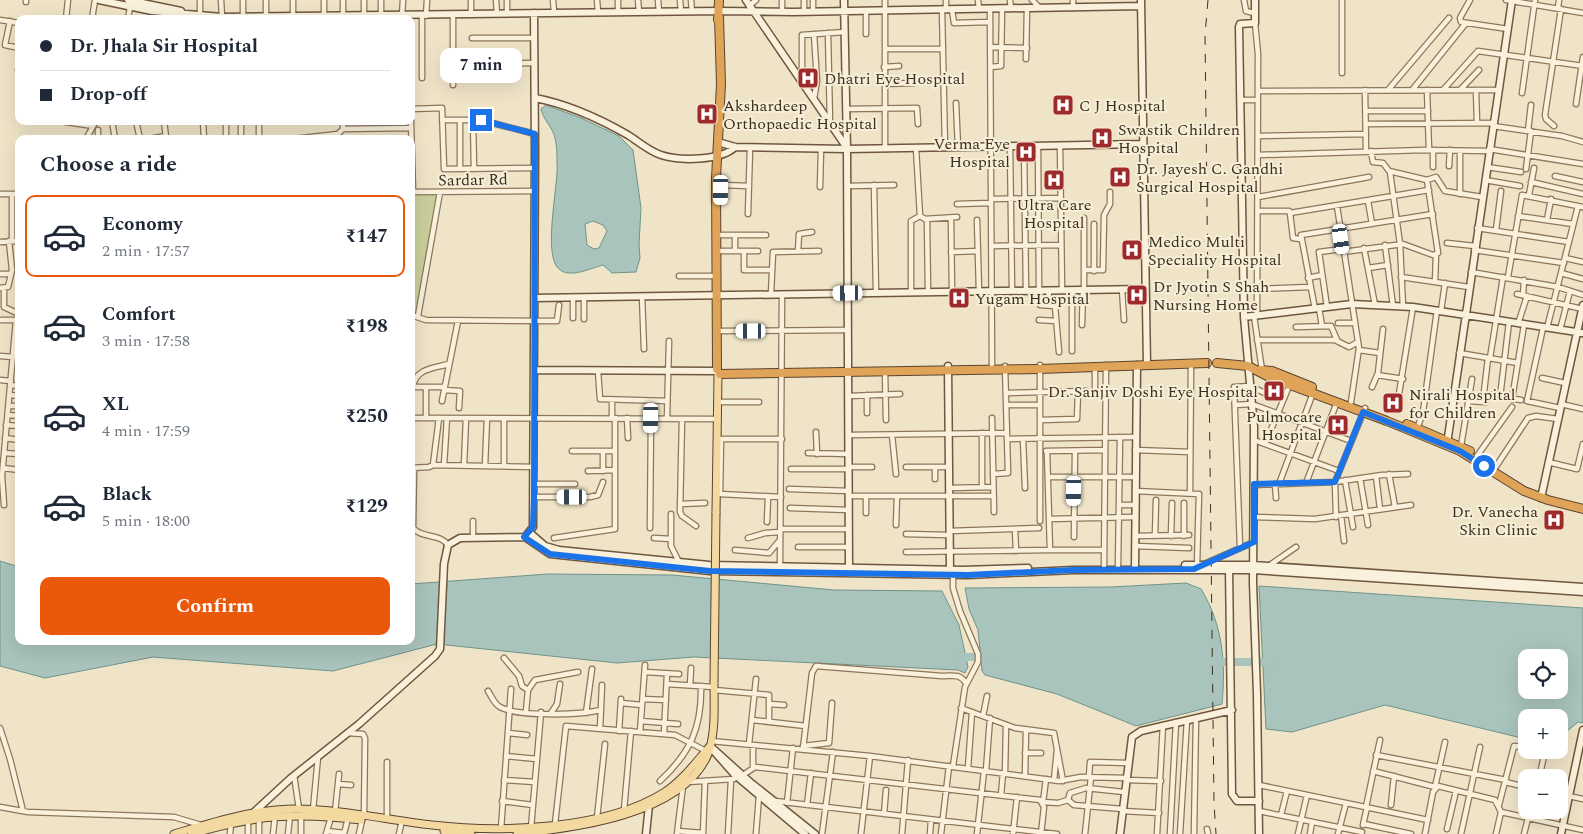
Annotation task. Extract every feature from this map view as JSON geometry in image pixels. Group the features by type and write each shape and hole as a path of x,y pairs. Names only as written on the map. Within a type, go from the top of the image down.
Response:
{"highway":[{"path":"718,294 716,276 720,111 719,0"},
{"path":"718,236 720,251 717,331 718,371 1137,366 1207,363"},
{"path":"1217,363 1248,366 1351,402 1364,410"},
{"path":"849,370 885,371 992,366 1005,368"},
{"path":"1260,370 1313,393 1364,410 1447,443 1509,483 1541,495 1583,507"},
{"path":"1447,443 1461,446 1541,495"}],"main road":[{"path":"517,834 592,824 631,813 649,805 684,783 702,765 709,746 714,686 716,513 719,439 717,419 718,371"},
{"path":"174,834 202,830 213,831 257,815 290,815 300,812 333,814 348,818 387,819 432,825 501,829 531,828 597,818 624,810 665,792 685,776 709,746"},
{"path":"192,834 257,815 312,810 400,825 471,834"}],"street":[{"path":"66,15 68,0"},
{"path":"93,15 95,0"},
{"path":"99,0 129,3 176,15"},
{"path":"154,9 197,15 200,0"},
{"path":"222,0 222,15"},
{"path":"243,0 243,15"},
{"path":"266,0 266,15"},
{"path":"292,15 293,0"},
{"path":"324,0 324,15"},
{"path":"343,0 343,15"},
{"path":"362,15 364,0"},
{"path":"381,0 381,15"},
{"path":"402,15 403,0"},
{"path":"422,78 424,16 427,0"},
{"path":"471,0 471,15"},
{"path":"496,0 497,14"},
{"path":"507,0 507,14"},
{"path":"553,0 554,12"},
{"path":"597,0 598,12"},
{"path":"618,0 618,12"},
{"path":"638,0 639,12"},
{"path":"658,0 659,12"},
{"path":"680,0 681,12"},
{"path":"691,0 692,12"},
{"path":"749,6 756,0"},
{"path":"782,0 782,12"},
{"path":"804,0 804,12"},
{"path":"813,0 813,12"},
{"path":"844,0 848,149 849,570"},
{"path":"884,0 885,149"},
{"path":"945,148 943,49 947,10 946,0"},
{"path":"978,0 979,9"},
{"path":"1010,0 1011,9"},
{"path":"1032,0 1040,8"},
{"path":"1244,0 1246,11 1254,13"},
{"path":"1254,0 1258,54 1256,315 1260,370"},
{"path":"1342,0 1342,72"},
{"path":"1470,0 1460,18 1461,22 1508,28"},
{"path":"1447,443 1468,286 1508,28 1510,0 1535,2 1560,9 1583,12"},
{"path":"1554,126 1545,117 1554,62 1560,9 1559,0"},
{"path":"1522,93 1535,2"},
{"path":"415,16 554,12 692,12 719,14 749,6 782,12 844,12 1011,9 1073,4 1141,3 1147,365"},
{"path":"749,6 848,149"},
{"path":"1026,59 1027,8"},
{"path":"990,9 992,366"},
{"path":"991,67 1000,67 1002,9"},
{"path":"947,10 954,23 990,22"},
{"path":"866,11 866,34"},
{"path":"527,535 533,527 534,497 534,13"},
{"path":"453,84 454,16"},
{"path":"1388,90 1449,18"},
{"path":"0,20 15,22"},
{"path":"10,21 5,45 15,47"},
{"path":"1255,23 1239,25 1244,317 1254,440 1253,583 1259,785 1258,834"},
{"path":"1413,90 1466,23"},
{"path":"802,84 802,36 844,32"},
{"path":"828,33 830,124"},
{"path":"813,100 817,81 814,34"},
{"path":"472,38 534,38"},
{"path":"990,47 1026,48"},
{"path":"884,49 943,49"},
{"path":"1443,90 1478,51 1582,66"},
{"path":"1576,104 1583,57"},
{"path":"471,64 534,63"},
{"path":"884,67 899,66"},
{"path":"1460,90 1479,70"},
{"path":"884,84 914,83"},
{"path":"1366,90 1366,134 1368,151 1373,162 1383,164 1390,172 1427,180 1437,178 1444,191 1482,197"},
{"path":"1427,90 1428,123 1433,167"},
{"path":"1476,90 1477,123"},
{"path":"1258,91 1498,90"},
{"path":"535,98 556,102 574,110 627,135 662,155 680,158 718,158 735,147"},
{"path":"1240,100 1254,100"},
{"path":"956,103 958,147"},
{"path":"1526,169 1531,105"},
{"path":"415,109 441,108 443,168 535,168"},
{"path":"846,109 917,108 918,124"},
{"path":"1366,111 1428,111"},
{"path":"442,120 473,120 535,134"},
{"path":"460,120 460,169"},
{"path":"473,120 474,169"},
{"path":"1366,124 1493,124 1568,137 1583,142"},
{"path":"329,135 338,134 343,128 411,128 411,135"},
{"path":"98,130 98,135"},
{"path":"1258,136 1366,134"},
{"path":"718,142 735,147 821,149 1143,144"},
{"path":"1010,146 1012,291"},
{"path":"1024,146 1026,290"},
{"path":"1038,146 1039,290"},
{"path":"1060,146 1062,290"},
{"path":"748,214 750,148"},
{"path":"916,148 920,216"},
{"path":"820,188 821,149"},
{"path":"1449,166 1450,150"},
{"path":"1258,155 1368,151 1489,150 1583,164"},
{"path":"1460,151 1460,194"},
{"path":"1487,167 1521,172"},
{"path":"1529,195 1534,168"},
{"path":"1390,172 1389,178 1395,196 1398,220 1403,307"},
{"path":"1555,176 1583,182"},
{"path":"1258,197 1369,177"},
{"path":"1427,180 1438,253 1436,255 1435,282"},
{"path":"1485,180 1520,186"},
{"path":"1531,182 1583,194"},
{"path":"874,185 876,292"},
{"path":"848,186 894,185"},
{"path":"719,188 749,186"},
{"name":"Sardar Rd","path":"415,192 535,190"},
{"path":"1300,240 1293,238 1289,213 1429,190"},
{"path":"1496,230 1501,191"},
{"path":"418,316 440,192"},
{"path":"1084,270 1102,271 1104,268 1104,215 1110,204 1110,192"},
{"path":"0,194 12,194 15,218"},
{"path":"1484,392 1495,320 1512,255 1522,195 1529,195 1580,206 1573,224 1558,287 1526,401 1583,409"},
{"path":"957,204 1010,198 1061,198"},
{"path":"1547,220 1551,200"},
{"path":"1368,201 1372,224"},
{"path":"1337,206 1359,350 1351,402"},
{"path":"1258,211 1290,211"},
{"path":"1322,326 1310,287 1300,240 1301,235 1433,214"},
{"path":"920,216 925,219 957,217"},
{"path":"911,292 911,220 920,216"},
{"path":"1518,216 1573,224"},
{"path":"1082,325 1084,218"},
{"path":"950,220 952,292"},
{"path":"977,220 979,291"},
{"path":"927,221 928,292"},
{"path":"1094,224 1094,271"},
{"path":"1478,228 1569,242"},
{"path":"15,229 11,241 11,274 8,286 2,288 4,308 15,312"},
{"path":"798,251 799,234 812,232"},
{"path":"718,236 766,236"},
{"path":"735,236 735,251"},
{"path":"0,242 15,241"},
{"path":"1447,243 1512,255 1583,262"},
{"path":"1327,307 1319,251 1343,251 1400,244 1436,255"},
{"path":"992,246 1061,245"},
{"path":"1385,245 1393,306"},
{"path":"1364,248 1375,305"},
{"path":"720,251 758,251"},
{"path":"744,251 744,270 771,270"},
{"path":"951,252 978,251"},
{"path":"771,294 773,252 819,252"},
{"path":"1368,268 1388,265"},
{"path":"1471,272 1524,280 1558,287 1583,295"},
{"path":"1561,273 1583,279"},
{"path":"0,274 11,274"},
{"path":"1308,278 1322,275"},
{"path":"678,276 716,276"},
{"path":"1401,277 1468,286"},
{"path":"1477,456 1511,405 1518,363 1524,280"},
{"path":"1417,430 1423,412 1445,283"},
{"path":"1257,289 1310,287"},
{"path":"1122,289 1124,320"},
{"path":"534,298 1145,289"},
{"path":"1048,304 1049,290"},
{"path":"1072,290 1072,351"},
{"path":"1560,330 1570,291"},
{"path":"780,567 783,371 782,294"},
{"path":"1522,295 1566,306 1583,308 1580,333 1565,383 1541,495"},
{"path":"642,296 644,349"},
{"path":"573,297 573,318"},
{"path":"584,297 584,319"},
{"path":"1040,305 1048,304 1055,306 1059,352"},
{"path":"1244,317 1352,304 1375,305 1413,307 1580,333"},
{"path":"415,316 426,320 557,321 559,305"},
{"path":"1398,400 1403,379 1413,307"},
{"path":"0,327 0,320 15,320"},
{"path":"1040,320 1056,321"},
{"path":"442,401 458,321"},
{"path":"1500,397 1509,322"},
{"path":"1338,323 1355,323"},
{"path":"1296,327 1333,327 1337,340"},
{"path":"1372,386 1377,375 1383,329"},
{"path":"717,331 848,330"},
{"path":"667,418 670,340"},
{"path":"1257,340 1337,340 1349,347 1358,342"},
{"path":"1359,350 1380,352"},
{"path":"1459,354 1518,363"},
{"path":"0,356 15,355 12,364 8,416 3,437 4,505"},
{"path":"415,377 426,370 449,364"},
{"path":"1190,492 1191,364"},
{"path":"1095,366 1095,394"},
{"path":"1104,566 1105,437 1108,366"},
{"path":"1135,568 1137,366"},
{"path":"1040,367 1040,521"},
{"path":"941,834 946,790 966,683 978,662 978,654 960,611 953,588 951,573 948,368"},
{"path":"993,474 1008,473 1005,368"},
{"path":"534,370 718,371"},
{"path":"598,371 599,398 667,401"},
{"path":"885,371 886,420"},
{"path":"1377,375 1403,379"},
{"path":"1542,378 1565,383"},
{"path":"1461,446 1472,379"},
{"path":"0,380 15,384"},
{"path":"1264,444 1290,384"},
{"path":"415,386 460,390 459,408"},
{"path":"1240,547 1234,386 1250,386 1269,395"},
{"path":"426,387 426,418"},
{"path":"1040,420 1077,420 1078,391"},
{"path":"1006,393 1086,391"},
{"path":"1276,498 1277,484 1313,393"},
{"path":"849,396 900,394"},
{"path":"10,395 15,396"},
{"path":"867,395 867,413"},
{"path":"1491,395 1521,400"},
{"path":"554,538 614,531 615,451 612,400"},
{"path":"1468,401 1486,402"},
{"path":"718,402 759,402"},
{"path":"1306,483 1337,402"},
{"path":"1235,404 1252,404 1352,441"},
{"path":"1006,405 1040,405"},
{"path":"9,406 15,406"},
{"path":"1344,541 1335,482 1364,410"},
{"path":"8,416 15,416"},
{"path":"1495,468 1528,418 1536,416 1558,419"},
{"path":"415,418 717,419"},
{"path":"433,465 439,418"},
{"path":"444,465 447,418"},
{"path":"464,465 466,418"},
{"path":"485,466 487,418"},
{"path":"504,418 504,466"},
{"path":"627,418 628,438"},
{"path":"650,528 651,418"},
{"path":"682,418 680,504 682,516 696,526"},
{"path":"992,418 994,512"},
{"path":"6,425 15,426"},
{"path":"816,432 817,454"},
{"path":"849,435 1007,432"},
{"path":"982,433 982,487"},
{"path":"892,435 896,474"},
{"path":"1118,566 1120,437"},
{"path":"1007,439 1135,437"},
{"path":"1023,438 1025,488"},
{"path":"781,497 720,494 719,439 782,439"},
{"path":"1254,440 1339,471"},
{"path":"1548,462 1577,468 1583,444"},
{"path":"1040,452 1105,450"},
{"path":"1135,450 1190,452"},
{"path":"572,451 615,451"},
{"path":"603,451 603,471"},
{"path":"1047,451 1050,550"},
{"path":"1074,538 1075,451"},
{"path":"4,453 15,454"},
{"path":"808,453 849,454"},
{"path":"415,468 433,465 534,467"},
{"path":"791,469 872,467"},
{"path":"906,467 949,467"},
{"path":"935,467 935,479"},
{"path":"3,468 15,470"},
{"path":"588,471 615,470"},
{"path":"1254,484 1335,482 1389,474 1408,474"},
{"path":"1389,474 1395,507"},
{"path":"1376,476 1380,509"},
{"path":"1048,477 1135,477"},
{"path":"1360,478 1368,524"},
{"path":"1345,480 1353,527"},
{"path":"534,497 590,498 598,495 603,482"},
{"path":"534,484 575,484"},
{"path":"949,488 993,487"},
{"path":"789,489 866,496 993,496"},
{"path":"1135,491 1197,493 1200,497 1198,566"},
{"path":"866,496 866,513"},
{"path":"896,526 897,496"},
{"path":"767,522 768,497"},
{"path":"1155,536 1156,500"},
{"path":"680,504 705,503"},
{"path":"1171,536 1172,503"},
{"path":"1135,536 1186,536 1184,503"},
{"path":"1119,505 1135,505"},
{"path":"1254,517 1315,519 1411,505"},
{"path":"790,508 849,510"},
{"path":"671,514 671,546 679,562"},
{"path":"1049,518 1135,517"},
{"path":"473,521 473,537"},
{"path":"906,534 1038,528"},
{"path":"748,538 765,532 780,530 849,529"},
{"path":"1015,529 1016,551"},
{"path":"415,531 420,534 440,538 448,545"},
{"path":"527,535 544,552 568,557 710,571 849,570"},
{"path":"259,834 257,815 294,776 427,664 440,650 445,554 448,545 460,538 527,535 551,548 679,562 780,567 951,573 1198,566 1583,587"},
{"path":"654,538 671,539"},
{"path":"735,550 767,553 780,540"},
{"path":"1198,566 1254,542"},
{"path":"1135,546 1190,548"},
{"path":"798,547 849,547"},
{"path":"1269,566 1296,547"},
{"path":"906,552 1104,550"},
{"path":"951,573 1104,566 1135,568"},
{"path":"1198,566 1229,567"},
{"path":"1253,568 1269,566 1583,592"},
{"path":"1229,567 1232,794 1237,801 1259,801"},
{"path":"504,658 519,676 522,686 528,690"},
{"path":"640,732 645,665"},
{"path":"803,747 812,673 816,666 942,676 955,675 962,677 966,683"},
{"path":"690,685 691,668"},
{"path":"586,713 592,669"},
{"path":"526,711 528,690 535,680 578,672"},
{"path":"645,672 679,674"},
{"path":"664,734 667,674"},
{"path":"753,768 751,745 756,679"},
{"path":"551,713 557,704 560,684"},
{"path":"667,684 714,686 769,695 769,722"},
{"path":"600,729 602,685"},
{"path":"660,781 677,763 691,742 700,714 701,686"},
{"path":"501,829 512,689"},
{"path":"488,692 497,705 510,710 586,713 601,710"},
{"path":"983,716 987,696"},
{"path":"619,730 621,701 666,700"},
{"path":"556,824 564,727 678,735 691,742 709,746 751,745 792,748 829,742 832,703"},
{"path":"770,704 784,705"},
{"path":"961,708 1006,725 1026,730 1054,732 1063,781"},
{"path":"1120,834 1132,737 1141,731 1163,725 1232,710"},
{"path":"531,828 541,712"},
{"path":"968,768 972,712"},
{"path":"977,834 990,718"},
{"path":"1194,834 1196,718"},
{"path":"752,720 806,726"},
{"path":"1180,834 1187,720"},
{"path":"641,721 678,724"},
{"path":"1170,834 1176,722"},
{"path":"1001,796 1006,725"},
{"path":"1157,834 1163,725"},
{"path":"0,728 23,811"},
{"path":"1024,776 1026,730"},
{"path":"1561,834 1583,730"},
{"path":"624,810 631,731"},
{"path":"347,733 364,734 366,738 363,818 358,834"},
{"path":"508,733 528,735"},
{"path":"1259,811 1362,833 1380,740"},
{"path":"1426,834 1445,742"},
{"path":"597,818 605,744"},
{"path":"709,746 759,796 805,834"},
{"path":"1499,805 1514,746 1518,746"},
{"path":"803,747 1063,781 1090,777 1161,781"},
{"path":"1461,834 1480,747"},
{"path":"787,803 792,748"},
{"path":"1054,780 1058,749"},
{"path":"822,834 832,752"},
{"path":"1025,752 1041,753"},
{"path":"1376,755 1474,773 1518,785"},
{"path":"506,756 537,759"},
{"path":"862,834 870,756"},
{"path":"312,810 318,757"},
{"path":"902,834 908,760"},
{"path":"387,762 387,819"},
{"path":"1085,834 1090,788 1090,762 1128,763"},
{"path":"705,781 703,833 677,833 684,783 705,781 731,780 741,777 753,768 1017,797 1043,802 1067,801 1088,806 1159,813"},
{"path":"1373,771 1495,800 1501,812 1496,834"},
{"path":"338,774 333,814 327,832 344,834 348,818"},
{"path":"807,805 811,774"},
{"path":"294,776 300,812 301,834"},
{"path":"1391,805 1394,776"},
{"path":"741,777 815,834"},
{"path":"1041,833 1046,779"},
{"path":"504,780 535,782"},
{"path":"728,834 731,780"},
{"path":"338,784 351,785"},
{"path":"1259,785 1428,820"},
{"path":"1067,801 1070,793 1090,788 1124,792"},
{"path":"884,814 886,790"},
{"path":"1281,815 1286,790"},
{"path":"1447,830 1456,791"},
{"path":"1298,834 1307,795"},
{"path":"756,834 759,796"},
{"path":"1569,796 1583,799"},
{"path":"1013,832 1017,797"},
{"path":"502,801 533,805"},
{"path":"774,801 978,825 1013,832 1058,834"},
{"path":"1338,834 1346,803"},
{"path":"646,834 649,805"},
{"path":"0,807 23,811 174,818 202,830"},
{"path":"1501,812 1518,816"},
{"path":"288,834 290,815"},
{"path":"274,834 275,816"},
{"path":"248,819 248,834"},
{"path":"1524,834 1528,819"},
{"path":"1532,819 1583,830"},
{"path":"930,834 931,820"},
{"path":"1310,834 1312,822"},
{"path":"230,834 231,823"},
{"path":"1364,824 1411,834"},
{"path":"399,834 400,825"},
{"path":"794,834 795,826"}],"green space":[{"path":"415,192 440,192 418,316 415,316"}],"water":[{"path":"546,105 581,118 619,136 633,150 641,208 640,258 636,272 612,273 603,265 581,272 569,273 559,269 554,261 551,235 557,173 556,148 553,132 541,109","holes":["593,221 603,225 607,231 599,248 594,249 587,245 585,224"]},
{"path":"0,561 15,566 15,645 415,645 415,584 548,574 672,575 834,590 942,591 959,625 968,667 965,673 958,670 694,657 617,663 437,644 333,671 153,657 45,678 0,666"},
{"path":"1186,583 1201,589 1214,616 1223,659 1222,704 1136,726 1057,694 985,675 982,671 978,630 969,609 965,588 1111,587"},
{"path":"1259,586 1583,608 1583,723 1578,722 1568,730 1568,709 1518,709 1518,737 1385,705 1292,732 1266,729"}],"waterway":[{"path":"958,657 991,657"},
{"path":"1215,662 1271,662"}],"railway":[{"path":"1208,0 1205,35 1214,803 1216,834"}],"place":[{"name":"Dhatri Eye Hospital","path":"808,78"},
{"name":"C J Hospital","path":"1063,105"},
{"name":"Akshardeep Orthopaedic Hospital","path":"707,114"},
{"name":"Swastik Children Hospital","path":"1102,138"},
{"name":"Verma Eye Hospital","path":"1026,152"},
{"name":"Dr. Jayesh C. Gandhi Surgical Hospital","path":"1120,177"},
{"name":"Ultra Care Hospital","path":"1054,180"},
{"name":"Medico Multi Speciality Hospital","path":"1132,250"},
{"name":"Dr Jyotin S Shah Nursing Home","path":"1137,295"},
{"name":"Yugam Hospital","path":"959,298"},
{"name":"Dr. Sanjiv Doshi Eye Hospital","path":"1274,391"},
{"name":"Nirali Hospital for Children","path":"1393,403"},
{"name":"Pulmocare Hospital","path":"1338,425"},
{"name":"Dr. Vanecha Skin Clinic","path":"1554,520"}],"route":[{"path":"481,120 535,134 534,497 533,527 524,537 544,552 578,558 710,571 968,575 1073,570 1194,569 1254,542 1254,484 1335,482 1363,412 1460,451 1484,466"}]}
